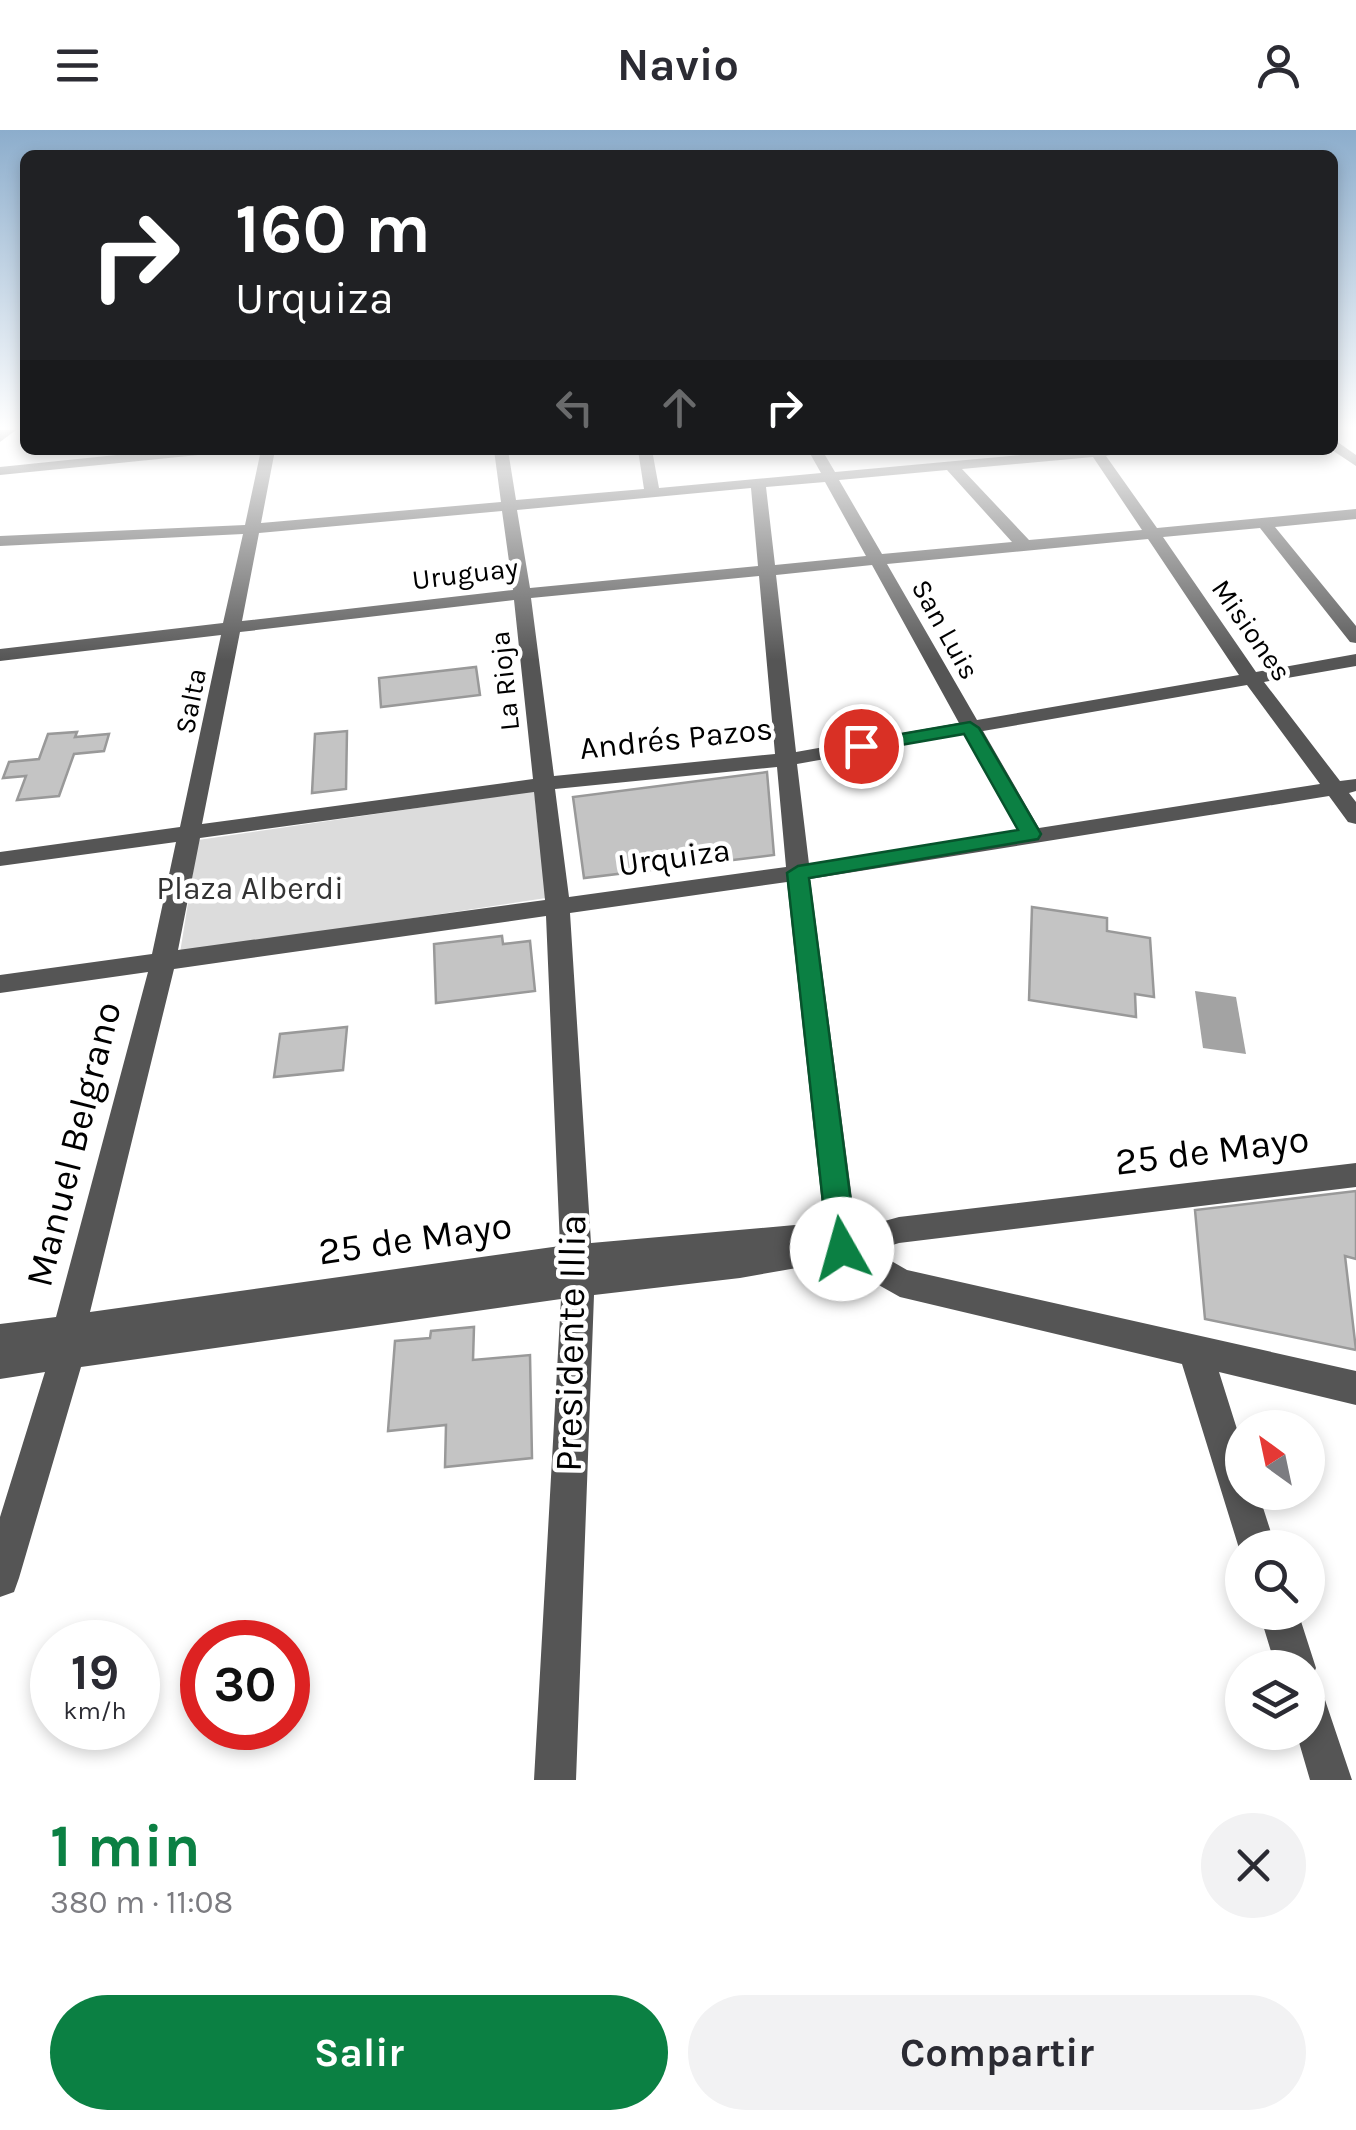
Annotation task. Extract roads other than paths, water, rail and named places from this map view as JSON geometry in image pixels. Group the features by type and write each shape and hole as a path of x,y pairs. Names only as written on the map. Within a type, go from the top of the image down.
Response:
{"street":[{"name":"Salta","path":"163,962 256,507"},
{"path":"0,541 252,529 476,507"},
{"name":"La Rioja","path":"507,507 522,594 558,906"},
{"path":"761,507 798,873 842,1249 900,1283 1356,1388"},
{"name":"San Luis","path":"846,507 1031,834"},
{"path":"989,507 1024,545"},
{"name":"Misiones","path":"1133,507 1252,679 1346,787 1356,817"},
{"name":"Uruguay","path":"0,654 522,594 1356,514"},
{"path":"1263,522 1356,638"},
{"name":"Andrés Pazos","path":"0,858 191,835 542,784 789,759 1356,660"},
{"name":"Urquiza","path":"0,984 798,873 1346,787"},
{"name":"Presidente Illia","path":"554,1780 577,1270 558,906"},
{"name":"Manuel Belgrano","path":"0,1578 68,1342 163,962"},
{"name":"25 de Mayo","path":"0,1363 68,1342 577,1270 842,1249 899,1230 1356,1175"},
{"name":"25 de Mayo","path":"0,1340 68,1342"},
{"path":"1195,1350 1252,1530"},
{"path":"1322,1750 1331,1780"}],"park label":[{"name":"Plaza Alberdi","path":"250,888"}]}
